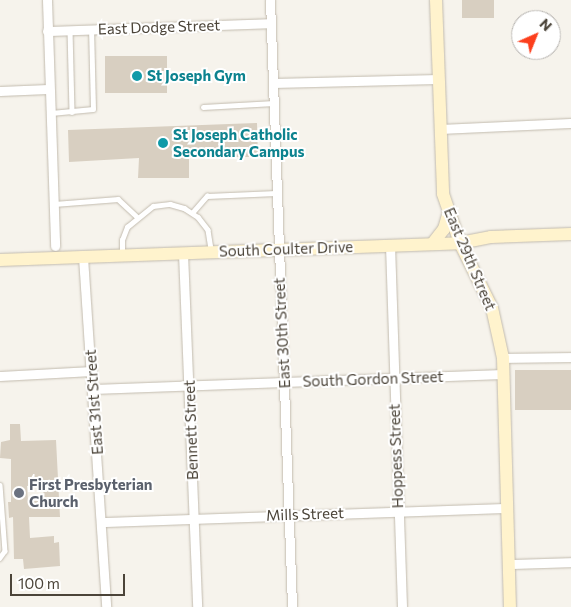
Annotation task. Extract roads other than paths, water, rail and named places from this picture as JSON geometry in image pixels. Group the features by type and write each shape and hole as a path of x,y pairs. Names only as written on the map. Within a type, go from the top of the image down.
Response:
{"main road":[{"name":"East 29th Street","path":"436,0 441,179 449,211 460,242 489,300 503,358 510,607"},
{"path":"433,243 444,229 449,211"},
{"name":"South Coulter Drive","path":"0,260 460,242 491,237 571,234"}],"street":[{"path":"47,0 48,90 55,246"},
{"name":"East 30th Street","path":"270,0 292,607"},
{"name":"East Dodge Street","path":"47,31 270,23"},
{"path":"273,83 438,79"},
{"path":"0,92 48,90"},
{"path":"439,129 571,123"},
{"name":"Hoppess Street","path":"390,245 402,607"},
{"name":"Bennett Street","path":"182,253 190,385 197,607"},
{"name":"East 31st Street","path":"83,257 103,522 106,607"},
{"path":"503,358 571,356"},
{"path":"0,376 92,371"},
{"name":"South Gordon Street","path":"93,389 502,374"},
{"name":"Mills Street","path":"103,522 193,517 507,508"},
{"path":"509,564 571,562"}],"lane":[{"path":"49,113 90,111 94,106 91,29"},
{"path":"70,30 72,112"},
{"path":"204,107 274,103"},
{"path":"192,213 207,196 276,193"},
{"path":"53,204 118,199 137,216"},
{"path":"122,255 122,240 127,227 137,216 154,206 170,204 192,213 208,230 211,252"},
{"path":"0,485 5,551 0,558"}],"place":[{"name":"St Joseph Gym","path":"137,76"},
{"name":"St Joseph Catholic Secondary Campus","path":"163,143"},
{"name":"First Presbyterian Church","path":"19,493"}]}
